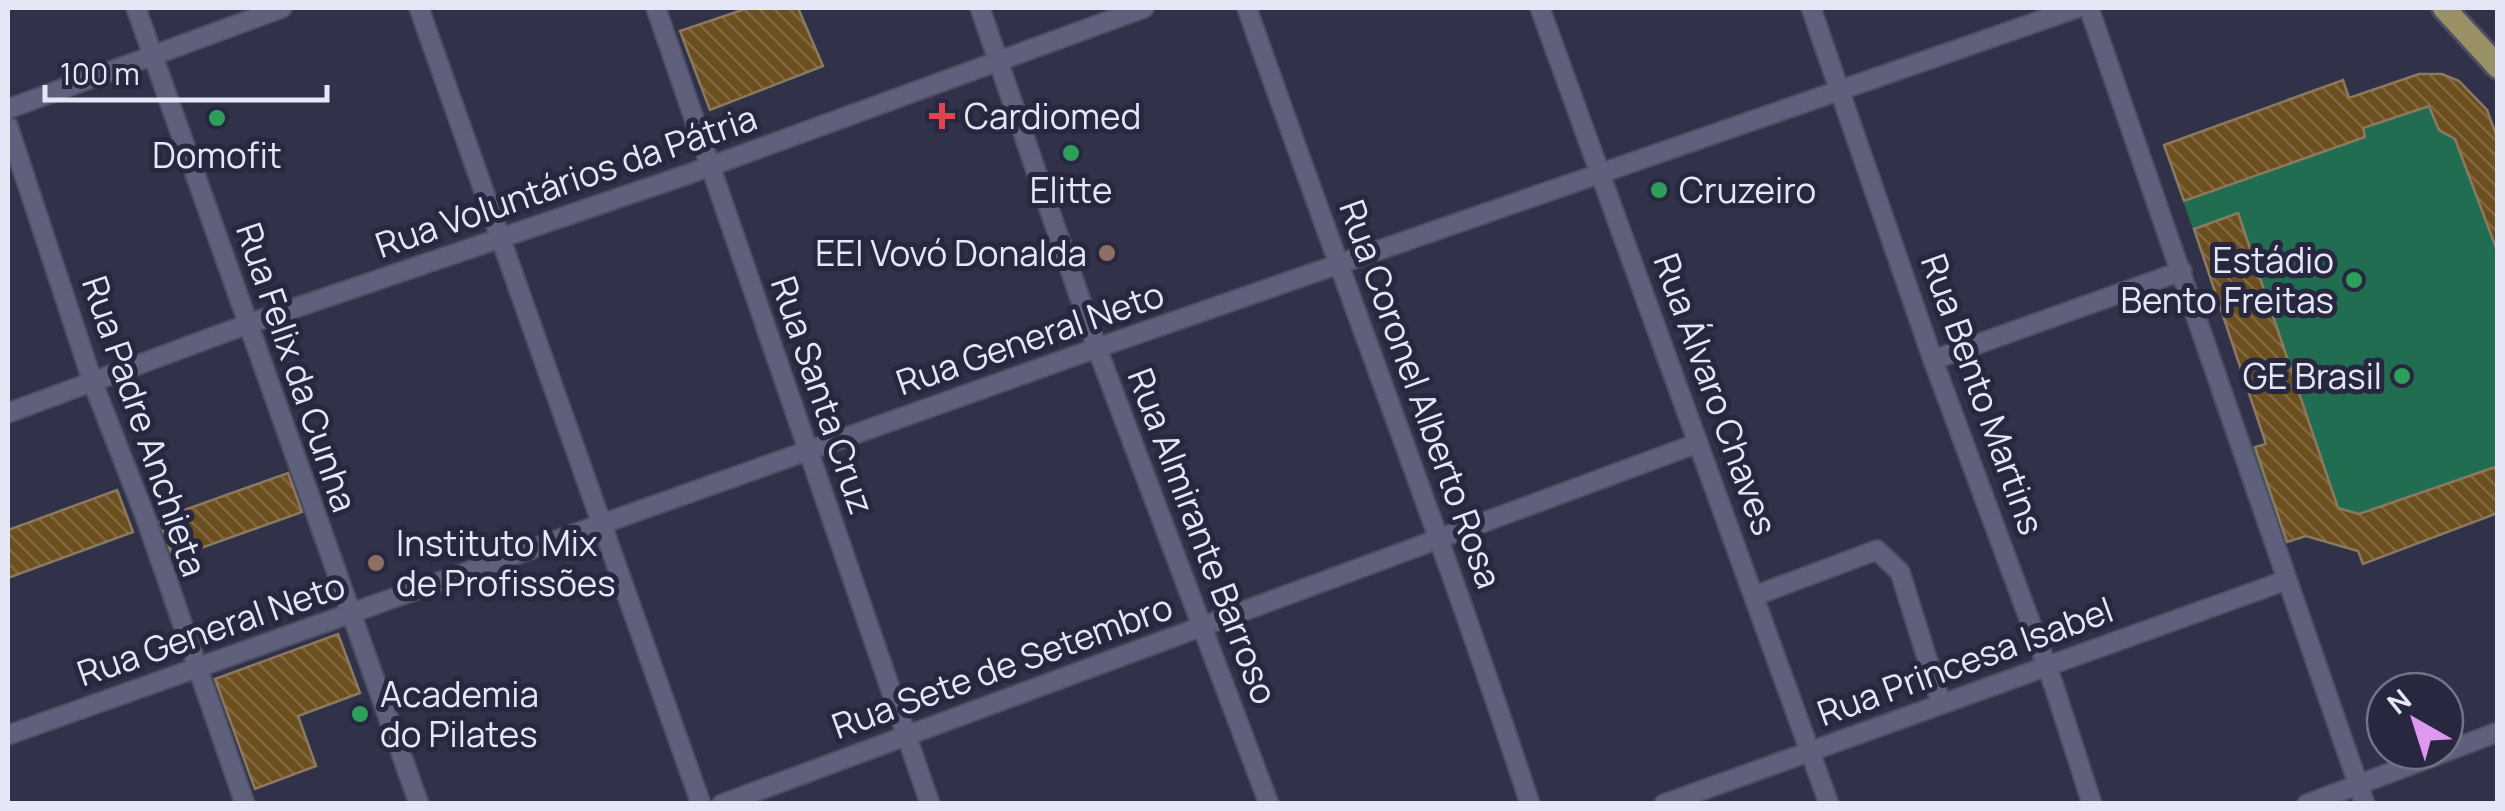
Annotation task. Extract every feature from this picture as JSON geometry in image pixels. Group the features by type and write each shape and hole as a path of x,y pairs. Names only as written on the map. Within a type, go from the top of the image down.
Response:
{"main road":[{"path":"2444,8 2498,67"}],"street":[{"name":"Rua Felix da Cunha","path":"136,8 420,804"},
{"path":"8,109 282,8"},
{"path":"420,8 504,240 600,528 701,804"},
{"name":"Rua Santa Cruz","path":"656,8 930,804"},
{"name":"Rua Almirante Barroso","path":"980,8 1097,348 1269,804"},
{"name":"Rua Voluntários da Pátria","path":"8,413 248,324 708,168 1144,8"},
{"name":"Rua Coronel Alberto Rosa","path":"1247,8 1442,538 1530,804"},
{"name":"Rua Álvaro Chaves","path":"1540,8 1603,172 1828,804"},
{"name":"Rua Bento Martins","path":"1811,8 2092,804"},
{"name":"Rua General Neto","path":"8,735 600,528 1097,348 2077,8"},
{"path":"2089,8 2365,804"},
{"name":"Rua Padre Anchieta","path":"8,126 94,383 145,516 194,667 245,804"},
{"path":"1933,360 2182,271"},
{"name":"Rua Sete de Setembro","path":"722,804 1698,443"},
{"path":"1754,596 1877,550 1900,572 1941,703"},
{"name":"Rua Princesa Isabel","path":"1664,804 2287,580"},
{"path":"2306,804 2498,732"}],"green space":[{"name":"Estádio Bento Freitas","path":"2419,74 2449,79 2470,92 2486,112 2498,140 2497,513 2363,564 2358,551 2306,537 2285,542 2252,448 2266,443 2164,145 2343,80 2350,98"}],"building":[{"path":"748,8 798,8 823,66 710,110 680,31"},
{"path":"2419,74 2442,74 2459,81 2487,110 2498,140 2498,253 2455,139 2439,130 2429,106 2363,128 2365,137 2184,201 2164,145 2343,80 2349,98"},
{"path":"2238,213 2338,508 2359,514 2498,466 2498,513 2363,564 2358,551 2306,536 2287,542 2255,447 2266,444 2194,229"},
{"path":"288,473 302,512 173,558 159,519"},
{"path":"117,490 133,532 8,578 8,530"},
{"path":"338,634 360,693 298,716 316,766 255,789 215,679"}],"place":[{"name":"Cardiomed","path":"942,116"},
{"name":"Domofit","path":"217,118"},
{"name":"Elitte","path":"1071,153"},
{"name":"Cruzeiro","path":"1659,190"},
{"name":"EEI Vovó Donalda","path":"1107,253"},
{"name":"Estádio Bento Freitas","path":"2354,280"},
{"name":"GE Brasil","path":"2402,376"},
{"name":"Instituto Mix de Profissões","path":"376,563"},
{"name":"Academia do Pilates","path":"360,714"}]}
